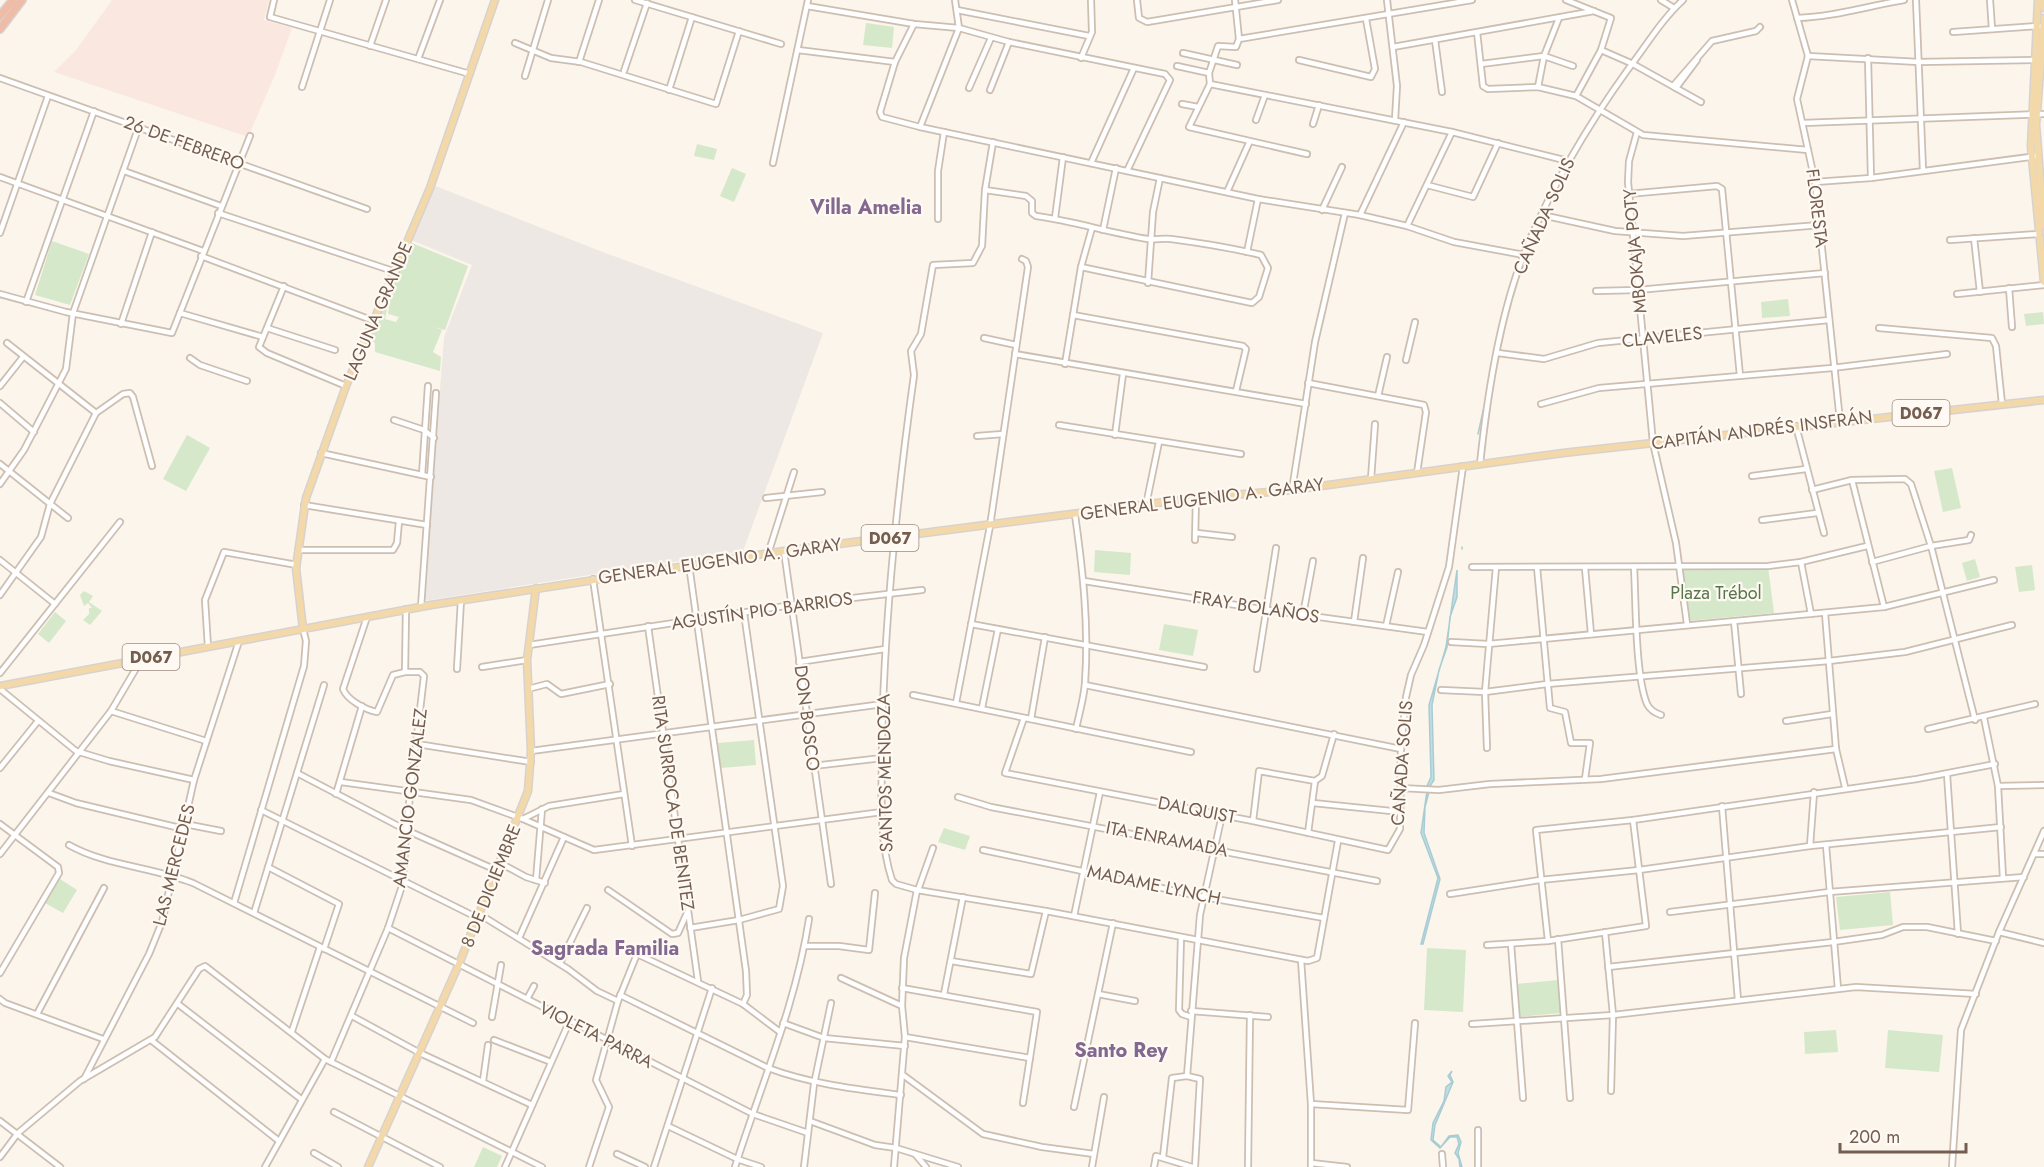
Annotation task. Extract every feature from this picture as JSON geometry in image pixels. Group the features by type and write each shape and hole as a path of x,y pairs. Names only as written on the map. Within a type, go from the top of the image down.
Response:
{"highway":[{"path":"0,16 13,0"},
{"path":"0,29 22,0"}],"main road":[{"name":"LAGUNA GRANDE","path":"303,629 297,565 304,505 346,386 430,188 495,0"},
{"path":"2038,0 2042,28"},
{"path":"2043,0 2044,8"},
{"path":"2044,18 2038,61 2035,156 2044,226"},
{"path":"2041,197 2039,234 2044,284"},
{"name":"CAPITÁN ANDRÉS INSFRÁN","path":"1480,464 1840,421 2044,400"},
{"name":"GENERAL EUGENIO A. GARAY","path":"2,686 406,609 593,579 784,551 1196,498 1292,490 1480,464"},
{"name":"8 DE DICIEMBRE","path":"368,1167 440,1008 496,870 521,818 528,791 531,762 527,660 536,588"}],"street":[{"path":"274,0 270,16 470,74"},
{"path":"302,87 330,0"},
{"path":"370,46 386,0"},
{"path":"418,59 440,0"},
{"path":"525,76 548,0"},
{"path":"579,62 598,0"},
{"path":"635,0 781,44"},
{"path":"920,127 959,28 955,0"},
{"path":"1082,58 1094,19 1092,0"},
{"path":"1137,0 1139,18 1147,22 1278,0"},
{"path":"1236,0 1239,39 1235,47 1218,45 1209,73 1210,84 1190,128 1249,143 1307,154"},
{"path":"1387,0 1397,86 1395,120"},
{"path":"1239,39 1472,0"},
{"path":"1566,0 1611,18 1601,50 1576,96"},
{"path":"1661,0 1674,8"},
{"name":"CAÑADA SOLIS","path":"1480,464 1498,353 1512,288 1524,255 1568,161 1599,109 1674,8 1683,0"},
{"path":"1792,0 1808,56 1919,62 2038,61"},
{"path":"1797,18 1825,17 1846,10 1904,0"},
{"path":"1916,0 1923,170"},
{"path":"1990,0 1992,29"},
{"path":"624,71 646,3"},
{"path":"773,163 808,3 914,24 959,28 991,38 1165,74 1170,80 1127,171"},
{"path":"957,10 1089,36"},
{"path":"1392,47 1594,11"},
{"path":"669,90 692,17"},
{"path":"1538,87 1544,56 1559,18"},
{"path":"1299,60 1371,77 1375,69 1366,19"},
{"path":"914,24 895,62 880,114 920,127 1258,199 1360,215 1407,226 1454,242 1524,255"},
{"path":"1675,87 1699,55 1715,39 1756,31 1760,27"},
{"path":"1953,32 2042,28"},
{"path":"515,43 551,58 579,62 716,104 739,31"},
{"path":"1477,32 1484,86 1488,89 1538,87 1576,96 1637,132 1652,137 1808,150"},
{"path":"969,88 991,38"},
{"path":"1435,40 1442,92"},
{"path":"990,90 1009,42"},
{"path":"798,50 895,62"},
{"path":"1601,50 1633,64 1701,102"},
{"path":"1183,53 1237,65"},
{"path":"1481,64 1544,56 1573,66"},
{"name":"FLORESTA","path":"1808,56 1797,99 1815,182 1832,368 1840,421"},
{"path":"1868,58 1871,178"},
{"path":"1178,66 1209,73"},
{"path":"1091,163 1134,68"},
{"name":"26 DE FEBRERO","path":"0,79 139,126 367,209"},
{"path":"1210,84 1452,132 1568,161"},
{"path":"1256,120 1265,95"},
{"path":"0,233 48,96"},
{"path":"1182,104 1198,107"},
{"path":"1313,124 1319,105"},
{"path":"26,302 94,111"},
{"path":"1803,123 2038,114"},
{"path":"1360,215 1404,122"},
{"path":"0,484 10,472 34,432 58,386 69,353 73,313 139,126"},
{"path":"938,219 938,171 944,132"},
{"path":"1407,226 1452,132"},
{"name":"MBOKAJA POTY","path":"1637,132 1629,161 1629,194 1647,386 1653,443 1680,568 1687,624"},
{"path":"0,294 167,334 174,331 202,253 250,136"},
{"path":"993,142 985,190 1026,196 1032,201 1034,215 1080,222 1092,228 1151,240 1167,238 1261,255 1268,268 1255,302 1148,283 1081,267"},
{"path":"1227,192 1249,143"},
{"path":"1427,185 1473,197 1498,143"},
{"path":"1815,182 1871,178 2035,156"},
{"path":"1055,218 1063,157"},
{"path":"1322,210 1342,167"},
{"path":"1103,230 1116,168"},
{"path":"124,171 221,206"},
{"path":"0,177 152,232 374,321"},
{"path":"1148,283 1153,212 1160,178"},
{"path":"1629,194 1720,187 1727,232 1740,376"},
{"name":"SANTOS MENDOZA","path":"918,890 892,880 884,842 883,704 893,537 914,375 911,351 921,334 932,267 940,263 959,265 976,260 983,238 985,190"},
{"path":"1247,252 1258,199"},
{"path":"218,213 396,272"},
{"path":"1292,490 1308,383 1345,213"},
{"path":"1542,215 1615,231 1697,236 1820,225"},
{"path":"1065,364 1081,267 1092,228"},
{"path":"121,324 152,232"},
{"path":"1950,240 2039,234"},
{"path":"1974,238 1980,292"},
{"path":"956,703 990,526 1028,267 1026,261 1022,259"},
{"path":"1596,291 1638,290 1824,273"},
{"path":"1957,294 2044,284"},
{"path":"284,286 259,347 262,351 346,386"},
{"path":"2009,288 2012,327"},
{"path":"180,313 263,337"},
{"path":"1073,315 1243,346 1246,350 1236,391"},
{"name":"CLAVELES","path":"1498,353 1544,359 1599,343 1829,320"},
{"path":"1406,360 1415,322"},
{"path":"267,328 335,350"},
{"path":"1879,328 1992,339 1996,346 2002,404"},
{"path":"984,338 1016,345"},
{"path":"7,343 58,386 96,413"},
{"path":"1015,354 1306,404"},
{"path":"1541,404 1599,388 1647,386 1832,368 1947,354"},
{"path":"0,386 23,357"},
{"path":"1378,396 1387,357"},
{"path":"190,358 200,364 247,381"},
{"path":"1115,435 1123,374"},
{"path":"1308,383 1425,407 1417,473"},
{"path":"422,475 428,386"},
{"path":"0,595 41,537 50,504 96,413 123,394 130,393 152,466"},
{"path":"421,607 435,439 436,393"},
{"path":"0,403 34,432"},
{"path":"394,420 424,430 435,439"},
{"path":"1371,479 1375,424"},
{"path":"1059,425 1241,454"},
{"path":"1796,426 1824,533"},
{"path":"977,436 1003,434"},
{"path":"1146,505 1159,442"},
{"path":"321,453 431,477"},
{"path":"0,464 68,518"},
{"name":"CAÑADA SOLIS","path":"1389,850 1400,829 1401,749 1404,712 1411,675 1449,567 1463,466"},
{"path":"1752,476 1806,469"},
{"path":"768,554 795,472"},
{"path":"1812,490 1852,480 1909,481 1931,546 1975,720"},
{"path":"1852,480 1884,608"},
{"path":"766,498 822,492"},
{"path":"1195,540 1197,533 1196,498"},
{"path":"304,505 427,525"},
{"path":"1762,520 1817,513"},
{"path":"1075,515 1084,580 1086,645 1085,685 1076,729"},
{"path":"298,550 393,550 397,543 399,521"},
{"path":"120,522 1,671 2,686 38,722 80,752 194,780"},
{"path":"1197,533 1232,537"},
{"path":"1872,562 1931,546 1969,540 1971,535"},
{"path":"1472,567 1768,566 1801,562 1867,546"},
{"path":"1257,669 1276,548"},
{"name":"DON BOSCO","path":"784,551 820,821 831,884"},
{"path":"208,647 205,600 224,552 297,565"},
{"path":"1354,622 1363,558"},
{"path":"0,560 55,604"},
{"path":"1303,615 1313,561"},
{"path":"1801,562 1810,615"},
{"path":"689,565 739,920 747,987 743,1004"},
{"path":"1487,748 1485,692 1496,567"},
{"path":"1537,567 1550,708 1565,712 1571,743 1587,742 1590,744 1585,779"},
{"path":"1634,567 1641,676 1648,706 1661,716"},
{"path":"1585,568 1591,634"},
{"path":"1386,626 1398,572"},
{"path":"593,579 632,846"},
{"name":"FRAY BOLAÑOS","path":"1084,580 1268,610 1428,632"},
{"path":"1451,642 1488,644 1687,624 1884,608 1994,580"},
{"name":"AGUSTÍN PIO BARRIOS","path":"529,645 792,605 922,590"},
{"path":"457,669 461,600"},
{"path":"367,617 343,689 345,694 362,706 377,712 393,675 405,672 406,609"},
{"path":"690,928 739,920 779,909 783,886 744,613"},
{"path":"1825,613 1836,749 1845,787"},
{"path":"1734,621 1741,694"},
{"path":"971,624 1204,667"},
{"path":"1442,690 1485,692 1548,684 1829,661 1905,652 2012,625"},
{"name":"RITA SURROCA DE BENITEZ","path":"648,626 698,981"},
{"path":"234,903 304,666 306,641 303,629"},
{"path":"982,708 998,629"},
{"path":"1031,719 1045,637"},
{"name":"LAS MERCEDES","path":"84,1079 149,954 162,922 194,780 239,641"},
{"path":"799,662 885,649"},
{"path":"0,854 111,711 142,659"},
{"path":"482,667 527,660"},
{"name":"AMANCIO GONZALEZ","path":"331,1062 388,928 403,883 406,830 424,676 420,672 405,672"},
{"path":"528,689 547,684 561,694 610,684"},
{"path":"1085,685 1401,749"},
{"path":"254,913 324,686"},
{"path":"913,695 1191,752"},
{"path":"531,751 883,704"},
{"path":"1928,729 1984,718 2035,704"},
{"path":"336,794 362,706"},
{"path":"111,711 206,741"},
{"path":"1786,721 1832,714"},
{"name":"DALQUIST","path":"1024,718 1005,773 1252,820 1338,841 1389,850"},
{"path":"1984,718 1998,786 2003,878"},
{"path":"0,768 38,722"},
{"path":"1252,820 1258,771 1315,781 1322,776 1334,734"},
{"path":"417,744 531,762"},
{"path":"1401,788 1442,790 1585,779 1836,749"},
{"path":"813,766 882,758"},
{"path":"1548,941 1536,830 1633,820 1845,787 1947,774 1995,764"},
{"path":"297,773 406,830 496,870"},
{"path":"1947,774 1958,934"},
{"path":"1308,833 1315,781"},
{"path":"341,782 471,800 541,825 594,850 882,812"},
{"path":"1998,786 2044,784"},
{"path":"1074,916 1100,792"},
{"path":"1810,846 1814,792"},
{"path":"49,793 76,802 184,827 221,831"},
{"path":"521,818 542,809 624,794"},
{"name":"ITA ENRAMADA","path":"958,796 991,807 1215,848 1377,881"},
{"path":"1313,802 1401,812"},
{"path":"1722,806 1738,1000"},
{"path":"536,880 542,809"},
{"path":"261,810 403,883 478,916 519,938 560,963 597,991 618,1001"},
{"path":"1187,1076 1197,940 1222,815"},
{"path":"1487,945 1548,941 1646,926 1633,820"},
{"path":"0,824 58,867 59,873 0,973"},
{"path":"1450,894 1540,880 1639,870 1810,846 2001,827"},
{"path":"1953,1167 1958,1045 1961,1030 1999,932 2044,831"},
{"path":"519,938 564,837"},
{"path":"918,890 1113,923 1308,961 1317,958 1338,841"},
{"path":"69,845 92,855 173,875 234,903 473,1023"},
{"path":"1826,845 1838,989"},
{"path":"894,1167 906,1037 902,1005 906,940 918,890 933,848"},
{"name":"MADAME LYNCH","path":"983,850 1204,897 1324,918"},
{"path":"2034,854 2044,854"},
{"path":"500,863 545,883"},
{"path":"268,867 339,904 292,1031"},
{"path":"1670,912 1830,892 1953,880 2024,877"},
{"path":"37,1014 104,888"},
{"path":"608,890 672,934 678,933 688,912"},
{"path":"805,946 870,950 875,893"},
{"path":"944,994 963,897"},
{"path":"560,963 587,908"},
{"path":"951,961 1032,973 1046,911"},
{"path":"735,1167 783,1023 805,946 809,919"},
{"path":"1074,1107 1113,923"},
{"path":"1608,967 1833,942 1882,935 1903,927 1927,927 1996,941"},
{"name":"VIOLETA PARRA","path":"388,928 683,1080 753,1114 808,1133"},
{"path":"1605,932 1612,1015 1611,1091"},
{"path":"1999,932 2044,943"},
{"path":"1181,937 1179,1010 1182,1014 1191,1017"},
{"path":"1558,939 1570,1098"},
{"path":"1511,944 1523,1098"},
{"path":"590,1167 609,1102 599,1090 596,1080 618,1001 635,956 638,954 743,1004 780,1032"},
{"path":"1301,960 1311,1104 1311,1165 1347,1167"},
{"path":"492,1017 501,965"},
{"path":"0,1157 18,1133 84,1079 151,1040 178,1004 199,969 209,967 325,1059 542,1167"},
{"path":"841,978 902,1005"},
{"path":"527,999 534,986"},
{"path":"1472,1024 1612,1015 1856,987 1976,994"},
{"path":"654,1167 712,988"},
{"path":"903,988 1037,1012 1023,1103"},
{"path":"1098,994 1135,1000"},
{"path":"620,995 653,1009 768,1068 814,1083 901,1095"},
{"path":"0,999 5,1003 104,1039"},
{"path":"804,1167 814,1083 831,1003"},
{"path":"178,1004 301,1099"},
{"path":"1191,1011 1268,1017"},
{"path":"1248,1167 1250,1015"},
{"path":"352,1016 420,1053 483,1080 532,1105"},
{"path":"505,1167 570,1020"},
{"path":"783,1023 824,1038 905,1046"},
{"path":"1311,1104 1408,1110 1415,1023"},
{"path":"906,1037 1030,1058"},
{"path":"151,1040 279,1140"},
{"path":"494,1040 551,1062"},
{"path":"483,1080 488,1046"},
{"path":"265,1167 325,1059"},
{"path":"903,1075 983,1134 1042,1147 1094,1154"},
{"path":"1154,1167 1156,1156 1193,1167 1201,1081 1187,1076 1172,1078 1163,1157"},
{"path":"1092,1167 1104,1097"},
{"path":"333,1112 440,1167"},
{"path":"0,1120 60,1167"},
{"path":"810,1121 875,1145 896,1148 958,1167"},
{"path":"668,1126 737,1159 761,1167"},
{"path":"1478,1130 1478,1167"},
{"path":"314,1153 338,1167"},
{"path":"617,1154 645,1167"},
{"path":"915,1154 926,1167"},
{"path":"1442,1154 1443,1167"}],"shaded area":[{"path":"112,0 269,0 264,20 292,28 275,75 248,137 54,72 76,50"},
{"path":"433,185 600,251 823,333 743,551 424,601 444,337 472,265 409,239"}],"green space":[{"path":"866,23 894,27 892,48 863,45"},
{"path":"697,144 717,149 714,160 694,156"},
{"path":"732,168 746,174 734,202 720,196"},
{"path":"52,241 89,254 70,305 35,295"},
{"path":"412,243 468,266 445,330 433,327 442,330 433,352 441,357 440,371 375,352 375,343 371,340 371,334 382,307 387,309 385,319 396,322 399,317 388,314 389,308 383,304"},
{"path":"1788,299 1790,316 1762,318 1761,302"},
{"path":"2043,312 2044,324 2026,326 2024,314"},
{"path":"187,435 210,448 186,491 163,479"},
{"path":"1952,468 1961,508 1943,512 1934,471"},
{"path":"1095,550 1131,553 1130,575 1094,572"},
{"path":"1975,559 1980,577 1967,581 1962,563"},
{"path":"2032,565 2035,590 2019,592 2015,567"},
{"name":"Plaza Trébol","path":"1768,566 1774,613 1688,621 1683,568"},
{"path":"84,591 93,596 89,602 102,611 90,625 83,620 89,614 89,608 92,608 88,603 84,606 80,595"},
{"path":"55,612 66,621 49,643 38,634"},
{"path":"1164,624 1198,630 1193,656 1159,650"},
{"path":"754,740 756,765 721,768 718,743"},
{"path":"944,828 970,836 965,850 938,842"},
{"path":"60,879 77,890 63,913 45,903"},
{"path":"1890,892 1893,925 1840,930 1836,897"},
{"path":"1427,948 1466,950 1463,1012 1424,1010"},
{"path":"1558,980 1561,1013 1519,1017 1516,984"},
{"path":"1836,1030 1838,1052 1805,1054 1804,1032"},
{"path":"1888,1030 1943,1035 1939,1072 1885,1068"},
{"path":"483,1147 502,1156 497,1167 474,1167"}],"water":[{"path":"1457,570 1457,597 1450,616"},
{"path":"1438,673 1432,705 1434,780 1430,786 1427,786 1431,777 1429,705"},
{"path":"1427,791 1429,792 1425,807 1424,833 1440,879 1423,944 1421,944 1438,878 1421,833"},
{"path":"1452,1071 1450,1075 1453,1082 1435,1125 1433,1140 1441,1147 1431,1140 1433,1123 1444,1101 1446,1087 1452,1082 1448,1076"},
{"path":"1458,1135 1461,1142 1458,1153 1462,1167 1455,1153 1459,1144 1457,1137 1450,1137 1441,1147 1449,1136"}],"waterway":[{"path":"1637,53 1648,38"},
{"path":"1527,237 1534,225"},
{"path":"1478,434 1484,407"}],"district":[{"name":"Villa Amelia","path":"866,207"},
{"name":"Sagrada Familia","path":"605,948"},
{"name":"Santo Rey","path":"1121,1050"}]}
